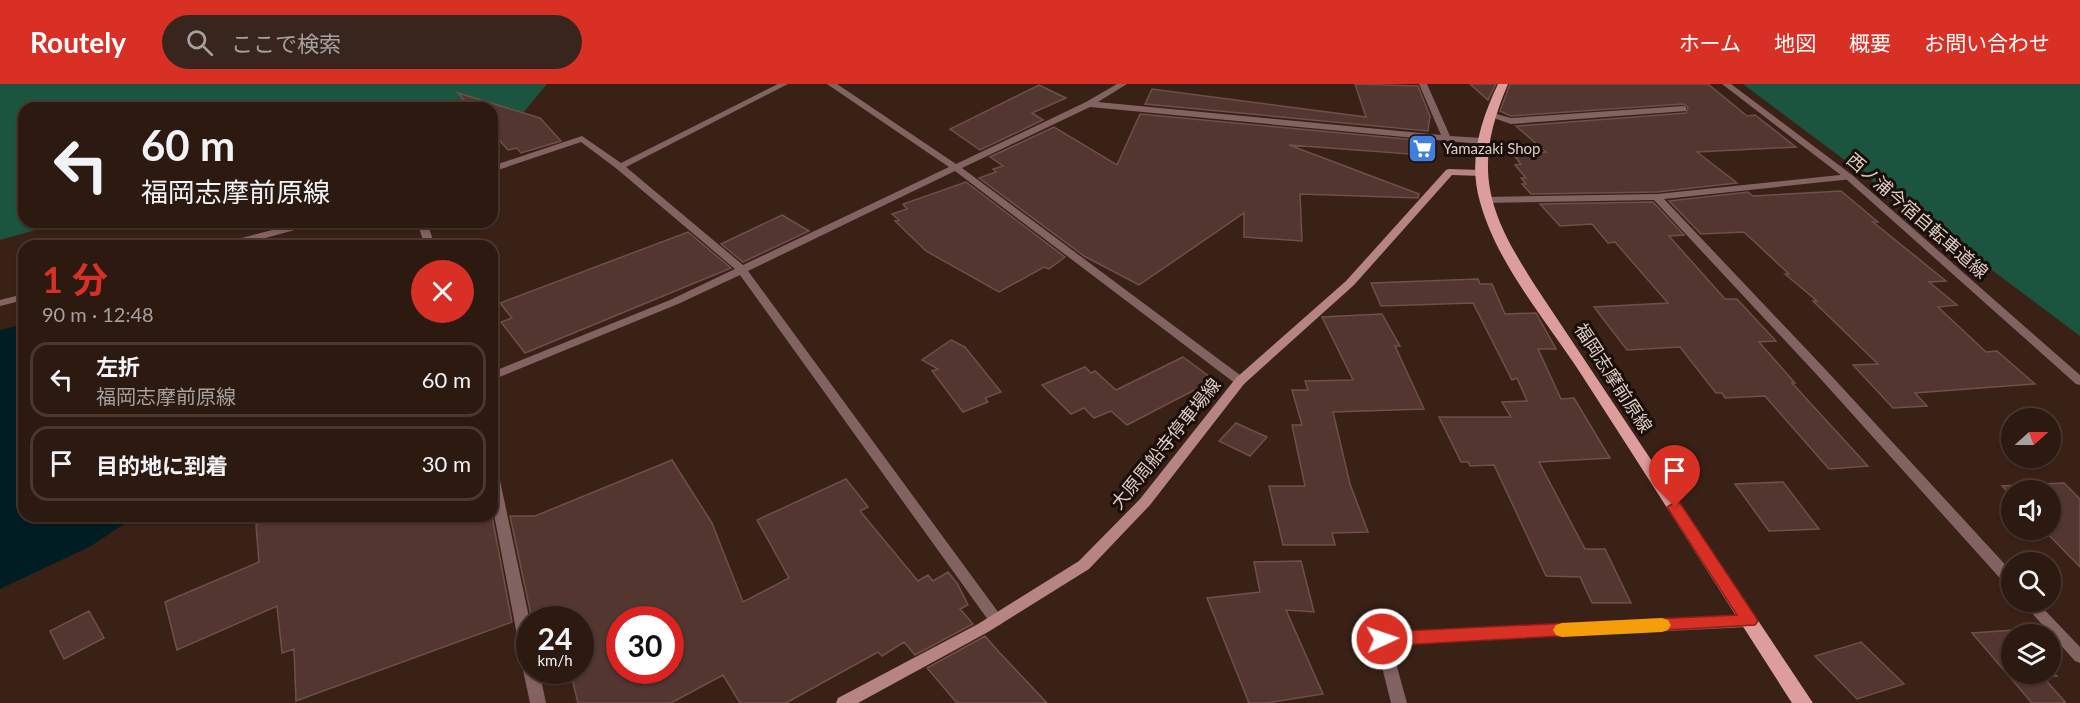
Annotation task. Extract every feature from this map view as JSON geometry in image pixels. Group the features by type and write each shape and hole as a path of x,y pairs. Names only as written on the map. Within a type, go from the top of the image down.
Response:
{"main road":[{"name":"福岡志摩前原線","path":"1503,84 1489,115 1482,141 1481,173 1485,200 1493,224 1507,249 1803,703"},
{"name":"大原周船寺停車場線","path":"844,703 996,620 1084,565 1146,502 1240,381 1350,283 1449,172 1481,173"}],"street":[{"path":"620,166 784,84"},
{"path":"831,84 954,167 1240,381"},
{"path":"498,374 674,302 1089,104 1123,84"},
{"path":"1423,84 1447,138"},
{"name":"西ノ浦今宿自転車道線","path":"1726,84 1849,177 2080,381"},
{"path":"1089,104 1482,141"},
{"path":"1489,115 1511,121 1683,109"},
{"path":"498,167 582,139 620,166 742,270 996,620"},
{"path":"1485,200 1657,197 1849,177"},
{"path":"1657,197 1822,373 2001,570"},
{"path":"246,240 290,228"},
{"path":"0,303 18,298"},
{"path":"498,501 519,606"},
{"path":"2038,612 2080,657"},
{"path":"1399,703 1382,639 1749,621"},
{"path":"534,684 538,703"}],"green space":[{"path":"0,84 547,84 517,120 498,111 498,102 18,102 18,228 43,228 0,240"},
{"path":"1743,84 2080,84 2080,336"}],"water":[{"path":"18,326 18,522 127,522 91,546 0,589 0,330"}],"building":[{"path":"1355,84 1418,86 1430,116 1428,131 1145,104 1152,89 1366,117"},
{"path":"1470,84 1496,84 1488,100"},
{"path":"1510,84 1708,84 1747,116 1755,115 1796,147 1697,152 1737,183 1657,192 1531,194 1522,184 1526,184 1521,178 1526,178 1515,165 1521,164 1513,154 1546,152 1516,126 1686,113 1688,107 1683,104 1511,116 1500,111"},
{"path":"1039,85 1066,98 1032,113 1043,120 980,150 950,129"},
{"path":"458,93 488,102 466,102"},
{"path":"498,105 540,118 561,141 521,153 517,148 508,150 498,139"},
{"path":"1140,114 1426,141 1423,155 1289,145 1419,194 1418,198 1300,194 1302,241 1244,237 1244,213 1139,285 1084,256 979,178 996,172 993,169 1003,166 990,157 1054,127 1117,165"},
{"path":"966,182 1065,257 1049,269 1044,267 999,292 926,251 895,221 899,220 892,214 907,209 903,204"},
{"path":"1841,191 1878,222 1873,222 1946,281 1929,282 1957,305 1938,307 1986,352 1997,351 2035,384 1915,393 1927,406 1893,408 1853,365 1878,364 1813,301 1817,301 1785,274 1789,274 1744,232 1701,234 1669,201 1748,192 1753,196"},
{"path":"1653,202 1684,235 1669,236 1725,299 1737,299 1776,341 1759,342 1795,383 1792,383 1868,466 1829,469 1765,396 1725,398 1722,393 1716,393 1680,347 1627,350 1594,307 1668,303 1615,242 1608,243 1592,224 1560,226 1540,204"},
{"path":"782,215 809,231 743,262 721,244"},
{"path":"688,232 731,268 525,353 501,322 512,318 500,303"},
{"path":"1478,279 1480,284 1492,284 1505,314 1536,313 1556,349 1538,349 1561,399 1574,398 1610,458 1539,462 1585,549 1605,549 1631,603 1592,603 1580,577 1546,576 1494,465 1470,466 1468,462 1461,462 1439,417 1511,417 1502,402 1527,401 1517,378 1512,380 1473,303 1381,306 1371,283"},
{"path":"1382,314 1400,346 1395,346 1424,409 1333,412 1350,484 1368,532 1332,533 1335,545 1283,545 1269,486 1305,486 1292,425 1302,425 1292,390 1308,390 1305,381 1353,380 1322,317"},
{"path":"951,340 965,347 1001,392 985,398 988,402 963,412 932,371 938,369 922,360"},
{"path":"1183,357 1214,380 1127,425 1111,411 1094,418 1084,408 1071,414 1042,385 1085,367 1091,373 1095,371 1116,390"},
{"path":"1236,423 1267,437 1250,456 1219,441"},
{"path":"672,460 712,523 743,602 789,578 757,520 846,479 868,507 860,511 918,581 928,575 933,581 948,572 957,583 968,605 960,609 973,624 915,655 904,642 882,656 878,652 786,703 740,703 723,675 671,703 578,703 573,684 594,684 594,606 529,606 510,516 535,516"},
{"path":"1783,482 1819,529 1769,531 1735,484"},
{"path":"2061,483 2064,483 2080,499 2080,567 2054,540 2061,540"},
{"path":"493,522 512,622 296,701 294,649 282,653 277,606 177,650 165,602 259,562 256,525 262,523"},
{"path":"1301,561 1314,612 1286,610 1323,694 1267,703 1249,703 1207,598 1260,592 1254,562"},
{"path":"89,611 104,638 64,659 50,631"},
{"path":"2001,631 2001,667 1972,633"},
{"path":"985,636 1047,703 957,703 927,668"},
{"path":"1861,642 1904,684 1857,699 1815,656"},
{"path":"2016,684 2049,684 2066,703 2032,703"}],"slow traffic":[{"path":"1562,630 1662,625"}],"place":[{"name":"Yamazaki Shop","path":"1422,149"}],"route":[{"path":"1382,639 1749,621 1675,507"}]}
